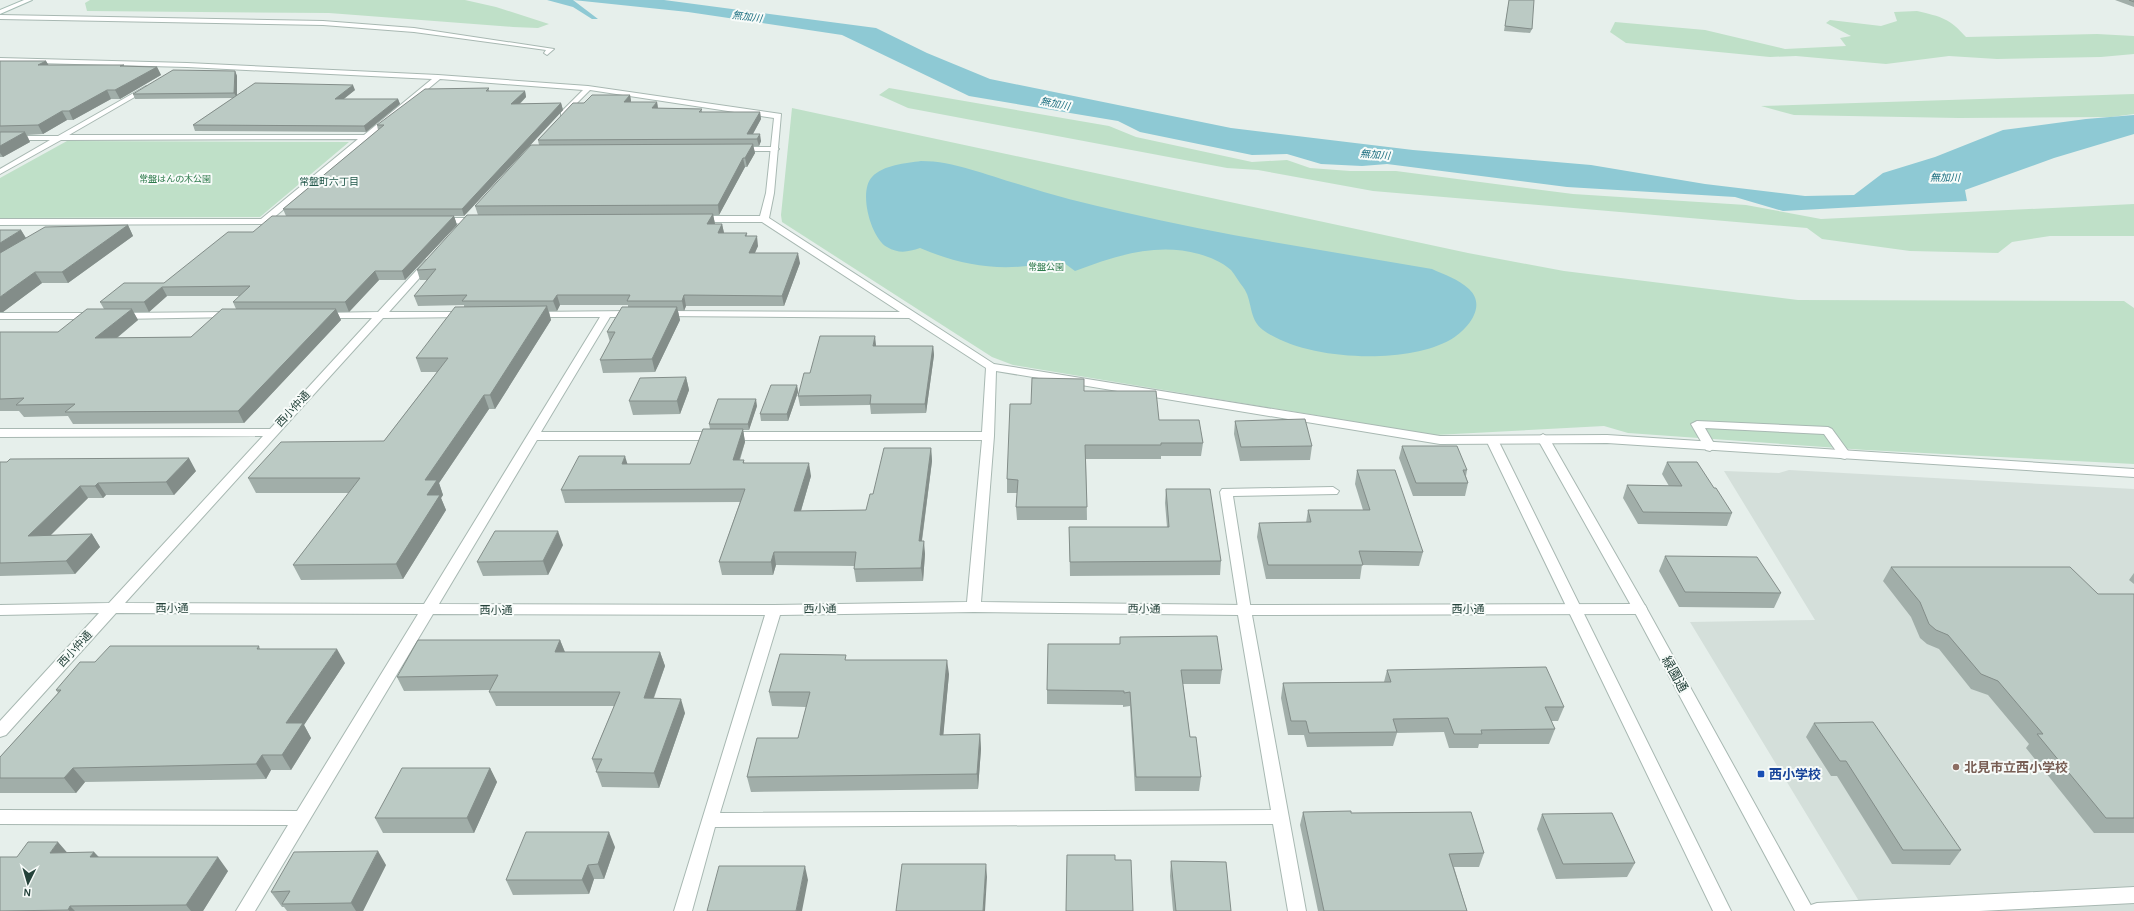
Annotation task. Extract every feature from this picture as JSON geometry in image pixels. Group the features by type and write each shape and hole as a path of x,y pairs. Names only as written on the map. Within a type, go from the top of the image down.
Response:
{"street":[{"path":"0,12 29,0"},
{"path":"0,17 323,23 414,30 551,49 547,53"},
{"path":"0,60 187,65 438,77 588,88 778,116 770,193 764,219"},
{"path":"174,72 187,65"},
{"path":"262,222 438,77"},
{"path":"0,172 154,84"},
{"path":"556,122 588,88"},
{"path":"0,138 364,137"},
{"path":"727,150 774,149"},
{"path":"455,233 476,209"},
{"path":"686,219 764,219 991,367 1440,440 1543,438 1607,439 1710,447 2134,473"},
{"path":"426,221 489,221"},
{"path":"0,222 294,222"},
{"path":"52,230 64,222"},
{"name":"西小仲通","path":"0,731 272,432 382,315 439,250"},
{"path":"522,314 911,315"},
{"path":"245,911 607,314"},
{"path":"0,316 239,315"},
{"path":"310,315 475,315"},
{"path":"974,607 988,436 991,367"},
{"path":"1710,447 1698,424 1828,431 1845,455"},
{"path":"0,433 272,432"},
{"path":"532,436 988,436"},
{"name":"緑園通","path":"1543,438 1640,609 1805,911"},
{"path":"1492,440 1722,911"},
{"path":"1297,911 1244,610 1226,492 1333,491"},
{"name":"西小通","path":"0,610 113,608 774,610 974,607 1244,610 1640,609"},
{"path":"684,911 709,820 774,610"},
{"path":"0,817 302,818"},
{"path":"709,820 1280,817"},
{"path":"1817,911 2134,895"}],"shaded area":[{"name":"北見市立西小学校","path":"1789,470 2134,489 2134,911 1865,911 1690,622 1815,620 1724,471 1779,473"}],"green space":[{"path":"90,0 465,0 496,7 549,24 538,28 513,27 329,13 87,11 85,3"},
{"path":"1917,11 1933,15 1950,22 1966,37 2097,34 2134,36 2134,54 2101,57 1997,59 1949,56 1886,64 1796,56 1770,57 1626,43 1610,32 1615,22 1705,30 1785,49 1846,46 1840,38 1851,36 1826,23 1830,20 1881,26 1897,21 1894,12"},
{"path":"889,88 1109,126 1136,137 1252,162 1287,160 1310,168 1350,171 1396,171 1573,194 1746,205 1821,219 2134,204 2134,236 2050,236 2012,242 1998,253 1910,251 1822,239 1807,228 1373,191 1258,170 1227,168 908,108 879,95"},
{"path":"2134,94 2134,114 2111,117 1959,118 1794,115 1761,106"},
{"name":"常盤公園","path":"792,108 1468,253 1564,271 1798,300 2124,301 2134,308 2134,464 1866,450 1628,433 1604,426 1435,435 1013,365 992,357 782,222 781,215"},
{"name":"常盤はんの木公園","path":"67,141 349,142 260,217 0,218 0,178"}],"water":[{"path":"547,0 573,0 598,19 592,19 573,7"},
{"name":"無加川","path":"573,0 664,0 876,28 927,53 990,79 1231,128 1413,150 1591,165 1705,184 1805,196 1854,195 1883,173 1935,157 2003,130 2086,119 2134,115 2134,134 2054,158 1965,190 1967,201 1783,211 1735,197 1567,187 1387,164 1362,166 1321,164 1287,154 1252,155 1140,132 1118,121 969,96 842,35 688,12"},
{"path":"921,161 946,163 958,166 1044,192 1161,221 1238,236 1432,269 1456,280 1469,289 1474,296 1476,311 1468,325 1456,336 1431,348 1408,353 1382,356 1355,356 1304,348 1281,340 1263,330 1258,326 1255,320 1246,292 1231,270 1216,260 1199,254 1167,249 1136,252 1105,260 1075,271 1060,260 1041,264 1006,267 972,264 937,255 920,248 907,251 896,251 887,247 881,242 872,225 866,203 868,184 872,177 888,167"}],"building":[{"path":"1509,0 1534,0 1532,29 1505,26"},
{"path":"0,61 46,61 38,65 124,65 120,66 157,67 115,90 107,90 69,111 62,111 38,125 0,126"},
{"path":"173,70 235,71 234,93 133,94"},
{"path":"255,83 353,85 335,99 398,99 364,126 193,125"},
{"path":"489,88 486,91 525,91 511,104 561,103 462,209 283,209 384,125 377,125 425,89"},
{"path":"592,95 630,95 624,102 657,102 652,108 702,109 699,112 760,112 747,134 760,134 757,139 538,140 573,103 584,103"},
{"path":"0,132 25,132 0,146"},
{"path":"753,144 745,158 743,158 718,205 475,206 531,145"},
{"path":"713,214 707,224 722,224 718,233 747,233 745,236 757,236 749,253 798,253 782,296 684,295 682,301 627,301 630,295 557,295 553,301 462,301 467,295 414,296 436,269 417,270 467,215"},
{"path":"272,216 454,216 402,271 375,271 345,302 233,302 250,286 162,287 144,302 100,302 124,283 164,283 228,232 253,232"},
{"path":"128,225 62,272 35,272 0,297 0,253 45,227"},
{"path":"0,230 21,230 0,243"},
{"path":"547,306 490,395 484,395 425,480 437,480 427,495 440,495 396,564 293,565 360,478 248,478 281,442 384,441 448,358 416,358 455,307"},
{"path":"622,307 677,307 652,359 600,360 615,332 607,332"},
{"path":"87,309 132,309 95,338 191,337 222,309 336,309 238,411 65,412 75,404 16,405 24,398 0,399 0,332 58,332"},
{"path":"820,336 875,336 873,346 933,346 925,404 870,404 871,395 798,396 804,373 810,373"},
{"path":"686,377 677,401 629,401 640,378"},
{"path":"1032,378 1084,379 1084,391 1156,391 1159,420 1199,420 1203,443 1161,443 1161,445 1085,445 1087,507 1016,507 1018,480 1007,479 1010,404 1031,404"},
{"path":"771,385 797,385 787,414 760,414"},
{"path":"718,399 756,399 748,424 709,424"},
{"path":"1305,419 1312,446 1241,447 1235,421"},
{"path":"703,429 743,429 733,460 744,460 743,463 809,463 794,511 866,510 870,494 873,494 884,448 931,448 919,541 924,541 921,568 854,569 856,552 774,552 771,562 719,562 745,489 561,490 579,456 625,456 622,464 690,464"},
{"path":"1402,446 1457,446 1467,470 1463,470 1468,483 1416,483"},
{"path":"189,458 166,482 98,483 95,486 80,486 28,536 92,534 66,561 0,563 0,462 7,462 10,459"},
{"path":"1667,462 1697,462 1732,513 1643,512 1627,485 1682,486"},
{"path":"1357,470 1395,470 1423,552 1359,551 1363,565 1268,565 1259,523 1311,522 1308,510 1370,510"},
{"path":"1166,489 1210,489 1221,561 1070,562 1069,527 1169,527"},
{"path":"495,531 558,531 543,561 477,562"},
{"path":"1665,556 1757,557 1781,593 1685,592"},
{"path":"1891,567 2070,567 2098,594 2134,594 2134,818 2106,818 2037,734 2043,734 1998,681 1981,674 1948,635 1936,630 1929,624 1920,602"},
{"path":"1217,636 1222,670 1181,670 1190,737 1196,737 1201,777 1136,777 1130,692 1047,690 1048,644 1120,644 1120,637"},
{"path":"418,640 560,640 555,652 660,652 644,698 681,699 654,773 596,772 602,759 592,759 620,692 489,692 498,675 397,677"},
{"path":"110,646 259,646 257,649 337,649 286,723 303,723 282,755 262,755 256,764 73,768 64,778 0,778 0,757 61,690 56,690 80,662 95,662"},
{"path":"780,654 846,655 845,660 947,660 940,735 980,734 977,774 747,777 757,738 798,738 810,692 769,692"},
{"path":"1546,667 1564,707 1545,707 1555,729 1481,730 1482,734 1454,734 1448,718 1393,719 1397,732 1309,733 1306,721 1291,721 1283,683 1391,682 1387,670"},
{"path":"1873,722 1961,850 1903,850 1846,761 1840,761 1814,723"},
{"path":"402,768 490,768 467,818 375,818"},
{"path":"1351,811 1351,813 1471,812 1484,853 1449,854 1467,911 1324,911 1303,812"},
{"path":"1612,813 1635,863 1563,864 1542,814"},
{"path":"526,832 609,832 598,864 588,865 582,880 506,880"},
{"path":"28,842 58,842 50,853 94,852 90,857 218,857 186,905 70,906 68,910 0,911 0,857 17,857"},
{"path":"378,851 351,903 282,904 290,891 271,892 294,852"},
{"path":"1067,855 1115,855 1115,860 1131,860 1133,911 1066,911"},
{"path":"1171,861 1226,862 1231,911 1176,911"},
{"path":"902,864 986,864 983,911 896,911"},
{"path":"719,866 805,866 796,911 707,911"}],"place":[{"name":"北見市立西小学校","path":"1956,767"},
{"name":"西小学校","path":"1761,774"}],"district":[{"name":"常盤町六丁目","path":"329,182"}]}
